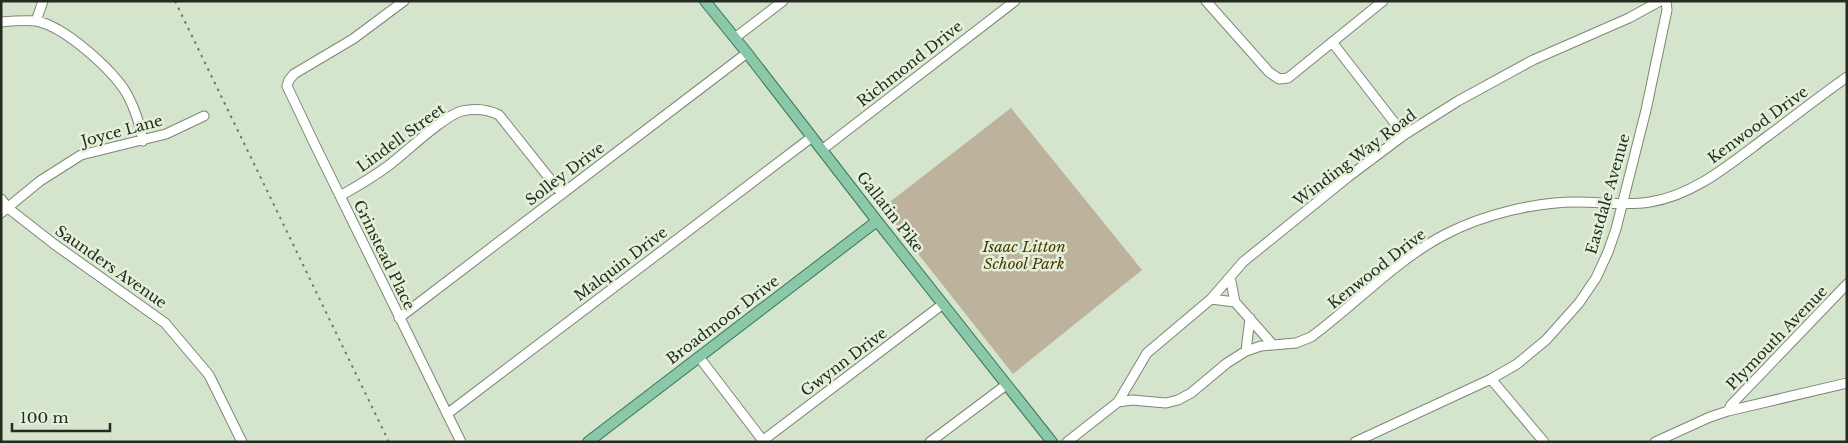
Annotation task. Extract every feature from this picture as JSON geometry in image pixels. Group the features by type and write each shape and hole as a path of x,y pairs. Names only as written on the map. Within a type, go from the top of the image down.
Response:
{"main road":[{"name":"Gallatin Pike","path":"705,1 748,53 877,221 1052,442"},
{"name":"Broadmoor Drive","path":"588,442 877,221"}],"street":[{"path":"36,21 42,1"},
{"name":"Grinstead Place","path":"404,1 353,39 294,74 287,86 461,442"},
{"path":"736,38 783,1"},
{"name":"Richmond Drive","path":"823,149 1015,1"},
{"path":"1206,1 1269,72 1279,79 1288,78 1383,1"},
{"name":"Winding Way Road","path":"1118,402 1147,353 1211,299 1230,277 1259,249 1348,177 1404,135 1458,101 1533,60 1629,18 1660,1"},
{"name":"Eastdale Avenue","path":"1354,442 1491,379 1534,352 1563,323 1579,303 1596,278 1608,252 1646,110 1666,19 1666,1"},
{"path":"1,22 36,21 58,31 80,45 107,69 126,93 138,119 144,141"},
{"path":"1332,42 1384,112 1404,135"},
{"name":"Solley Drive","path":"399,318 748,53"},
{"name":"Kenwood Drive","path":"1118,402 1132,400 1166,403 1178,400 1191,393 1227,364 1246,352 1261,346 1296,343 1311,336 1403,262 1423,247 1447,233 1502,213 1532,206 1570,202 1650,202 1675,195 1721,171 1847,77"},
{"name":"Lindell Street","path":"340,196 388,166 448,118 460,111 476,109 488,110 499,115 562,194"},
{"name":"Joyce Lane","path":"4,211 40,181 81,155 144,141 183,128 204,116"},
{"name":"Malquin Drive","path":"447,414 812,137"},
{"name":"Saunders Avenue","path":"1,199 4,211 166,323 209,375 242,442"},
{"path":"1230,277 1235,302 1273,345"},
{"name":"Plymouth Avenue","path":"1728,410 1847,284"},
{"path":"1211,299 1235,302"},
{"name":"Gwynn Drive","path":"762,441 943,304"},
{"path":"1246,352 1250,318"},
{"path":"699,358 762,441"},
{"path":"1491,379 1544,442"},
{"path":"1655,442 1728,410 1847,383"},
{"path":"930,442 1006,385"},
{"path":"1067,442 1118,402"}],"green space":[{"name":"Isaac Litton School Park","path":"1011,108 1142,270 1013,374 882,208"}],"railway":[{"path":"175,1 389,442"}]}
